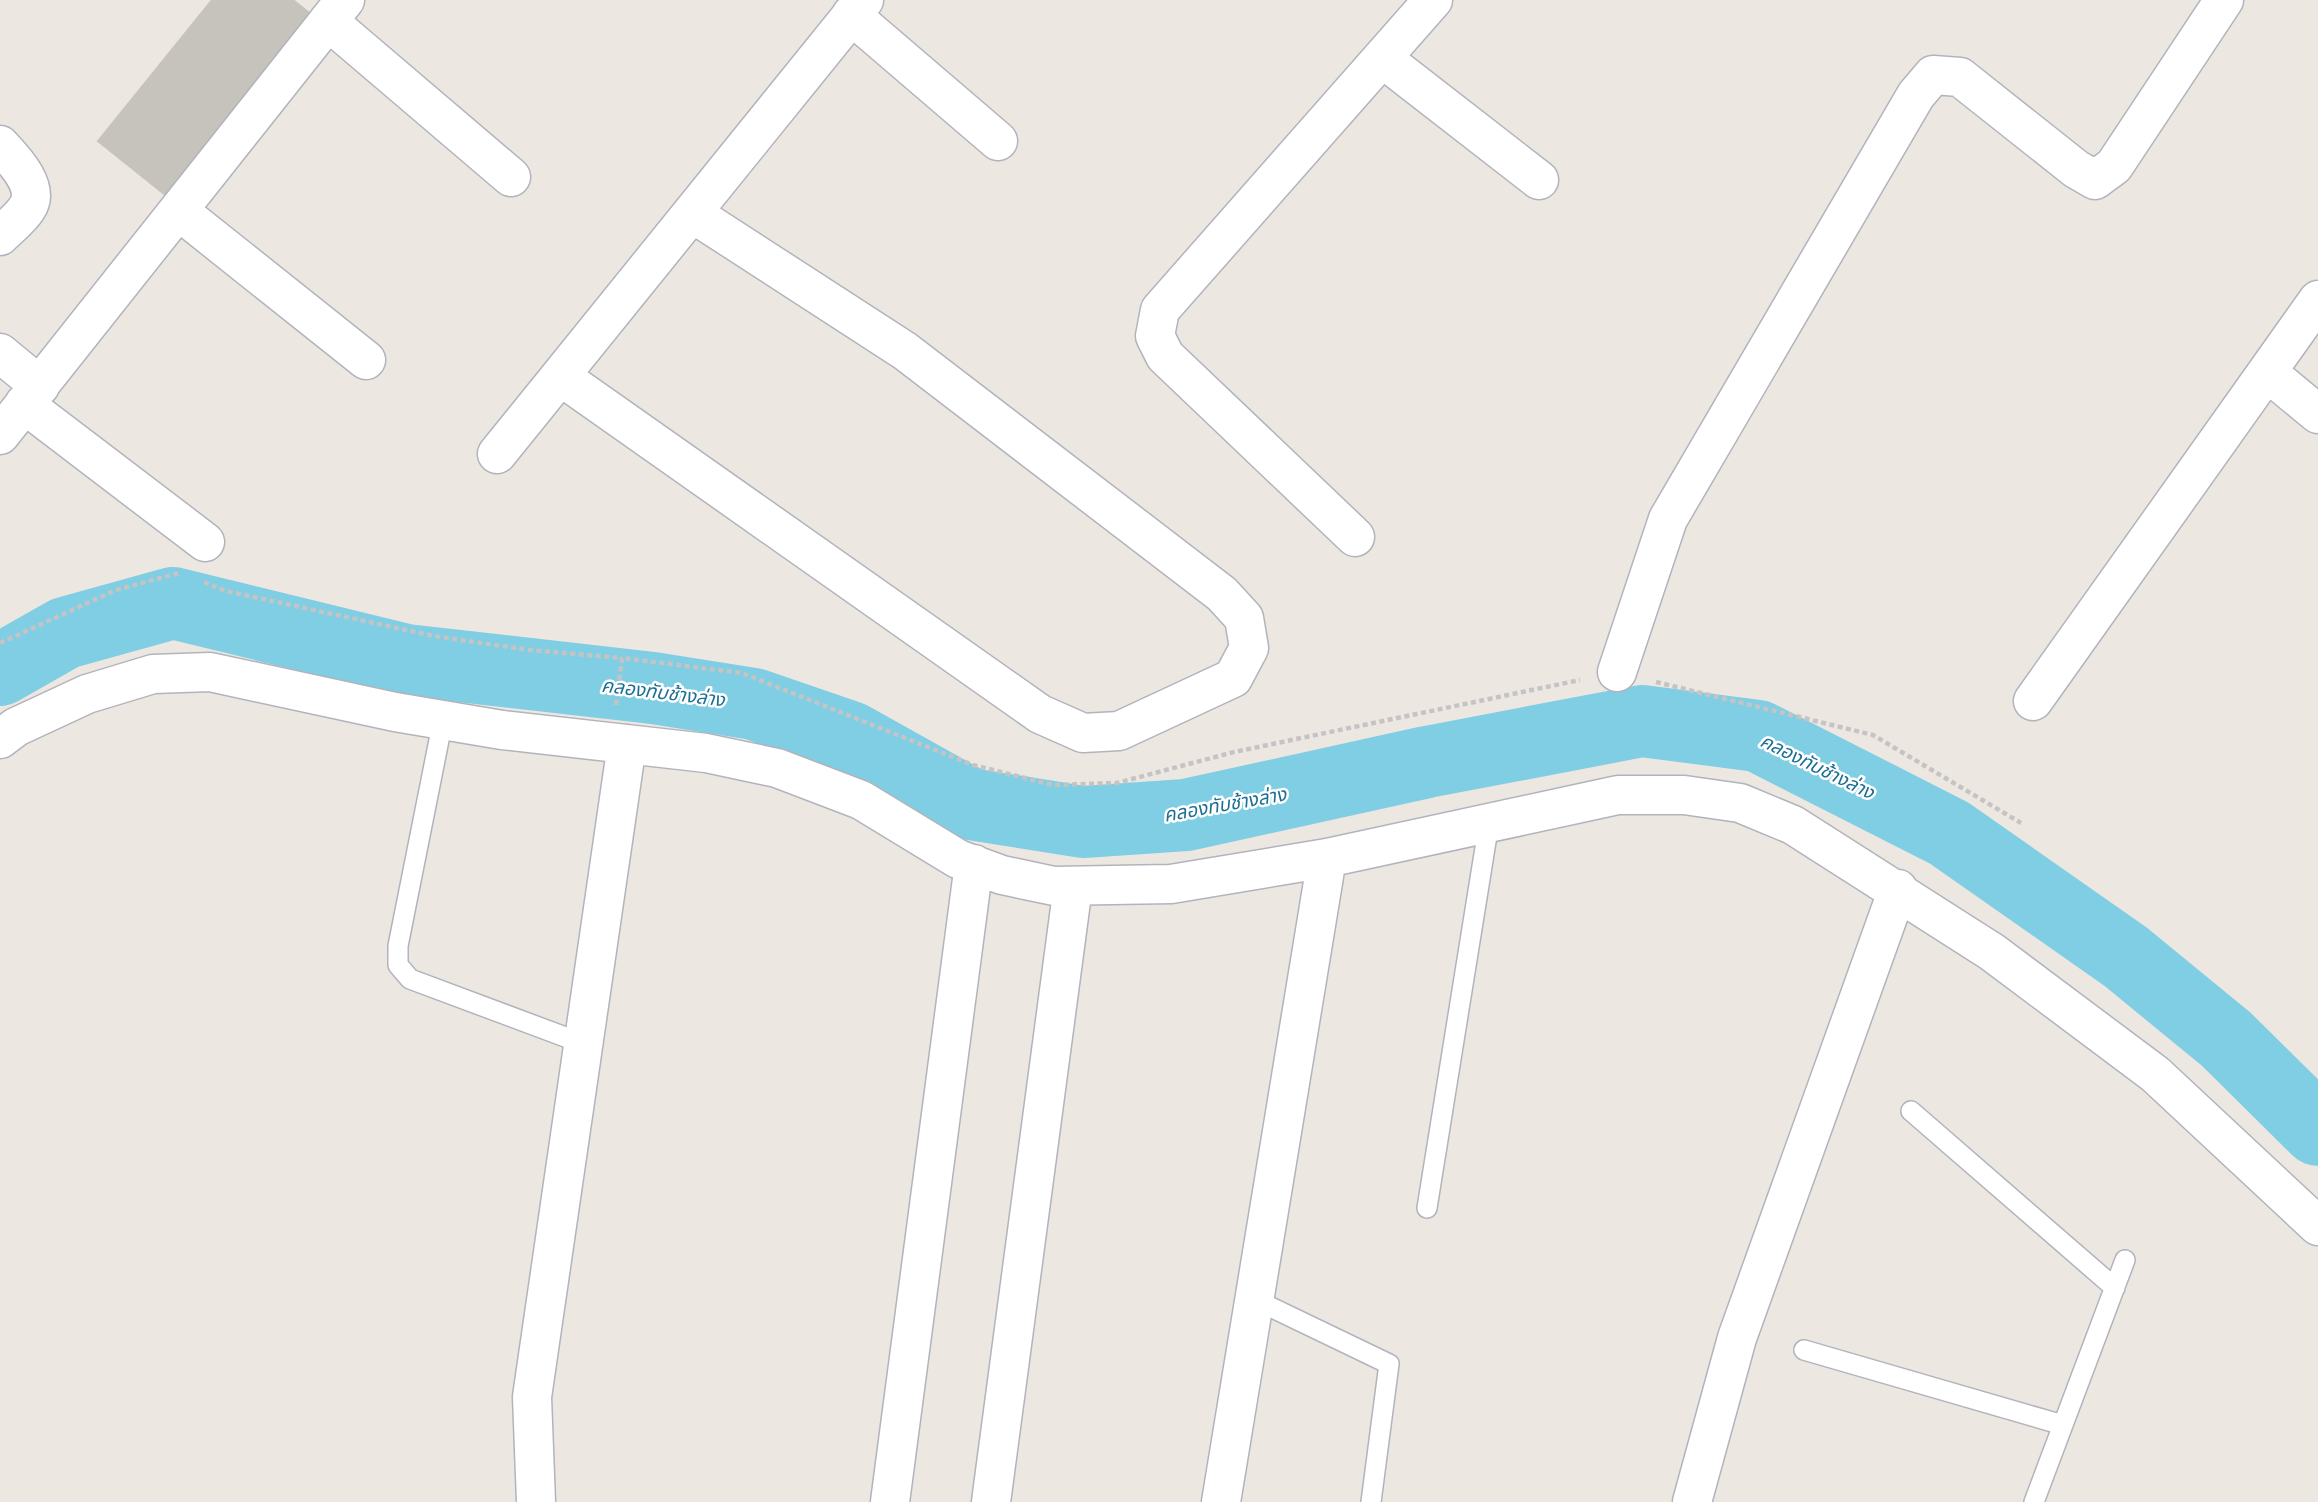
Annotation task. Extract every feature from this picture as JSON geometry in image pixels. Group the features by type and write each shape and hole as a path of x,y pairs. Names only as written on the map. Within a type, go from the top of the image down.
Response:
{"street":[{"path":"1355,537 1165,356 1155,336 1160,310 1433,0"},
{"path":"1617,672 1668,519 1916,95 1933,75 1960,77 2076,169 2095,180 2114,166 2224,0"},
{"path":"497,454 858,7 998,141"},
{"path":"0,435 336,11 512,177"},
{"path":"1382,58 1539,180"},
{"path":"0,145 18,165 30,190 29,206 0,236"},
{"path":"178,211 366,360"},
{"path":"560,376 1040,714 1083,733 1119,731 1233,678 1249,648 1244,618 1222,594 905,351 692,213"},
{"path":"2033,701 2318,300"},
{"path":"0,353 32,395 205,542"},
{"path":"2267,372 2318,414"},
{"path":"0,739 16,727 87,694 153,674 210,672 443,720 706,753 778,768 862,800 958,859 1002,875 1054,886 1171,884 1327,859 1618,795 1684,795 1740,803 1793,825 1898,889 1992,952 2155,1074 2318,1226"},
{"path":"536,1502 532,1397 626,744"},
{"path":"1221,1502 1327,859"},
{"path":"890,1502 974,864"},
{"path":"991,1502 1073,886"},
{"path":"1692,1502 1737,1338 1898,889"}],"lane":[{"path":"443,720 398,946 397,965 410,979 584,1044"},
{"path":"1426,1208 1489,823"},
{"path":"1911,1111 2115,1288"},
{"path":"2034,1502 2125,1260"},
{"path":"1254,1299 1389,1364 1371,1502"},
{"path":"1804,1350 2063,1425"}],"path":[{"path":"0,643 116,590 180,573 226,591 434,636 528,650 622,658"}],"building":[{"path":"212,0 293,0 313,16 168,197 98,141"}],"waterway":[{"name":"คลองทับช้างล่าง","path":"0,670 65,633 173,603 406,660 653,688 754,704 850,737 970,804 1083,822 1186,815 1427,762 1642,721 1758,736 1949,833 2126,957 2226,1039 2318,1130"}]}
